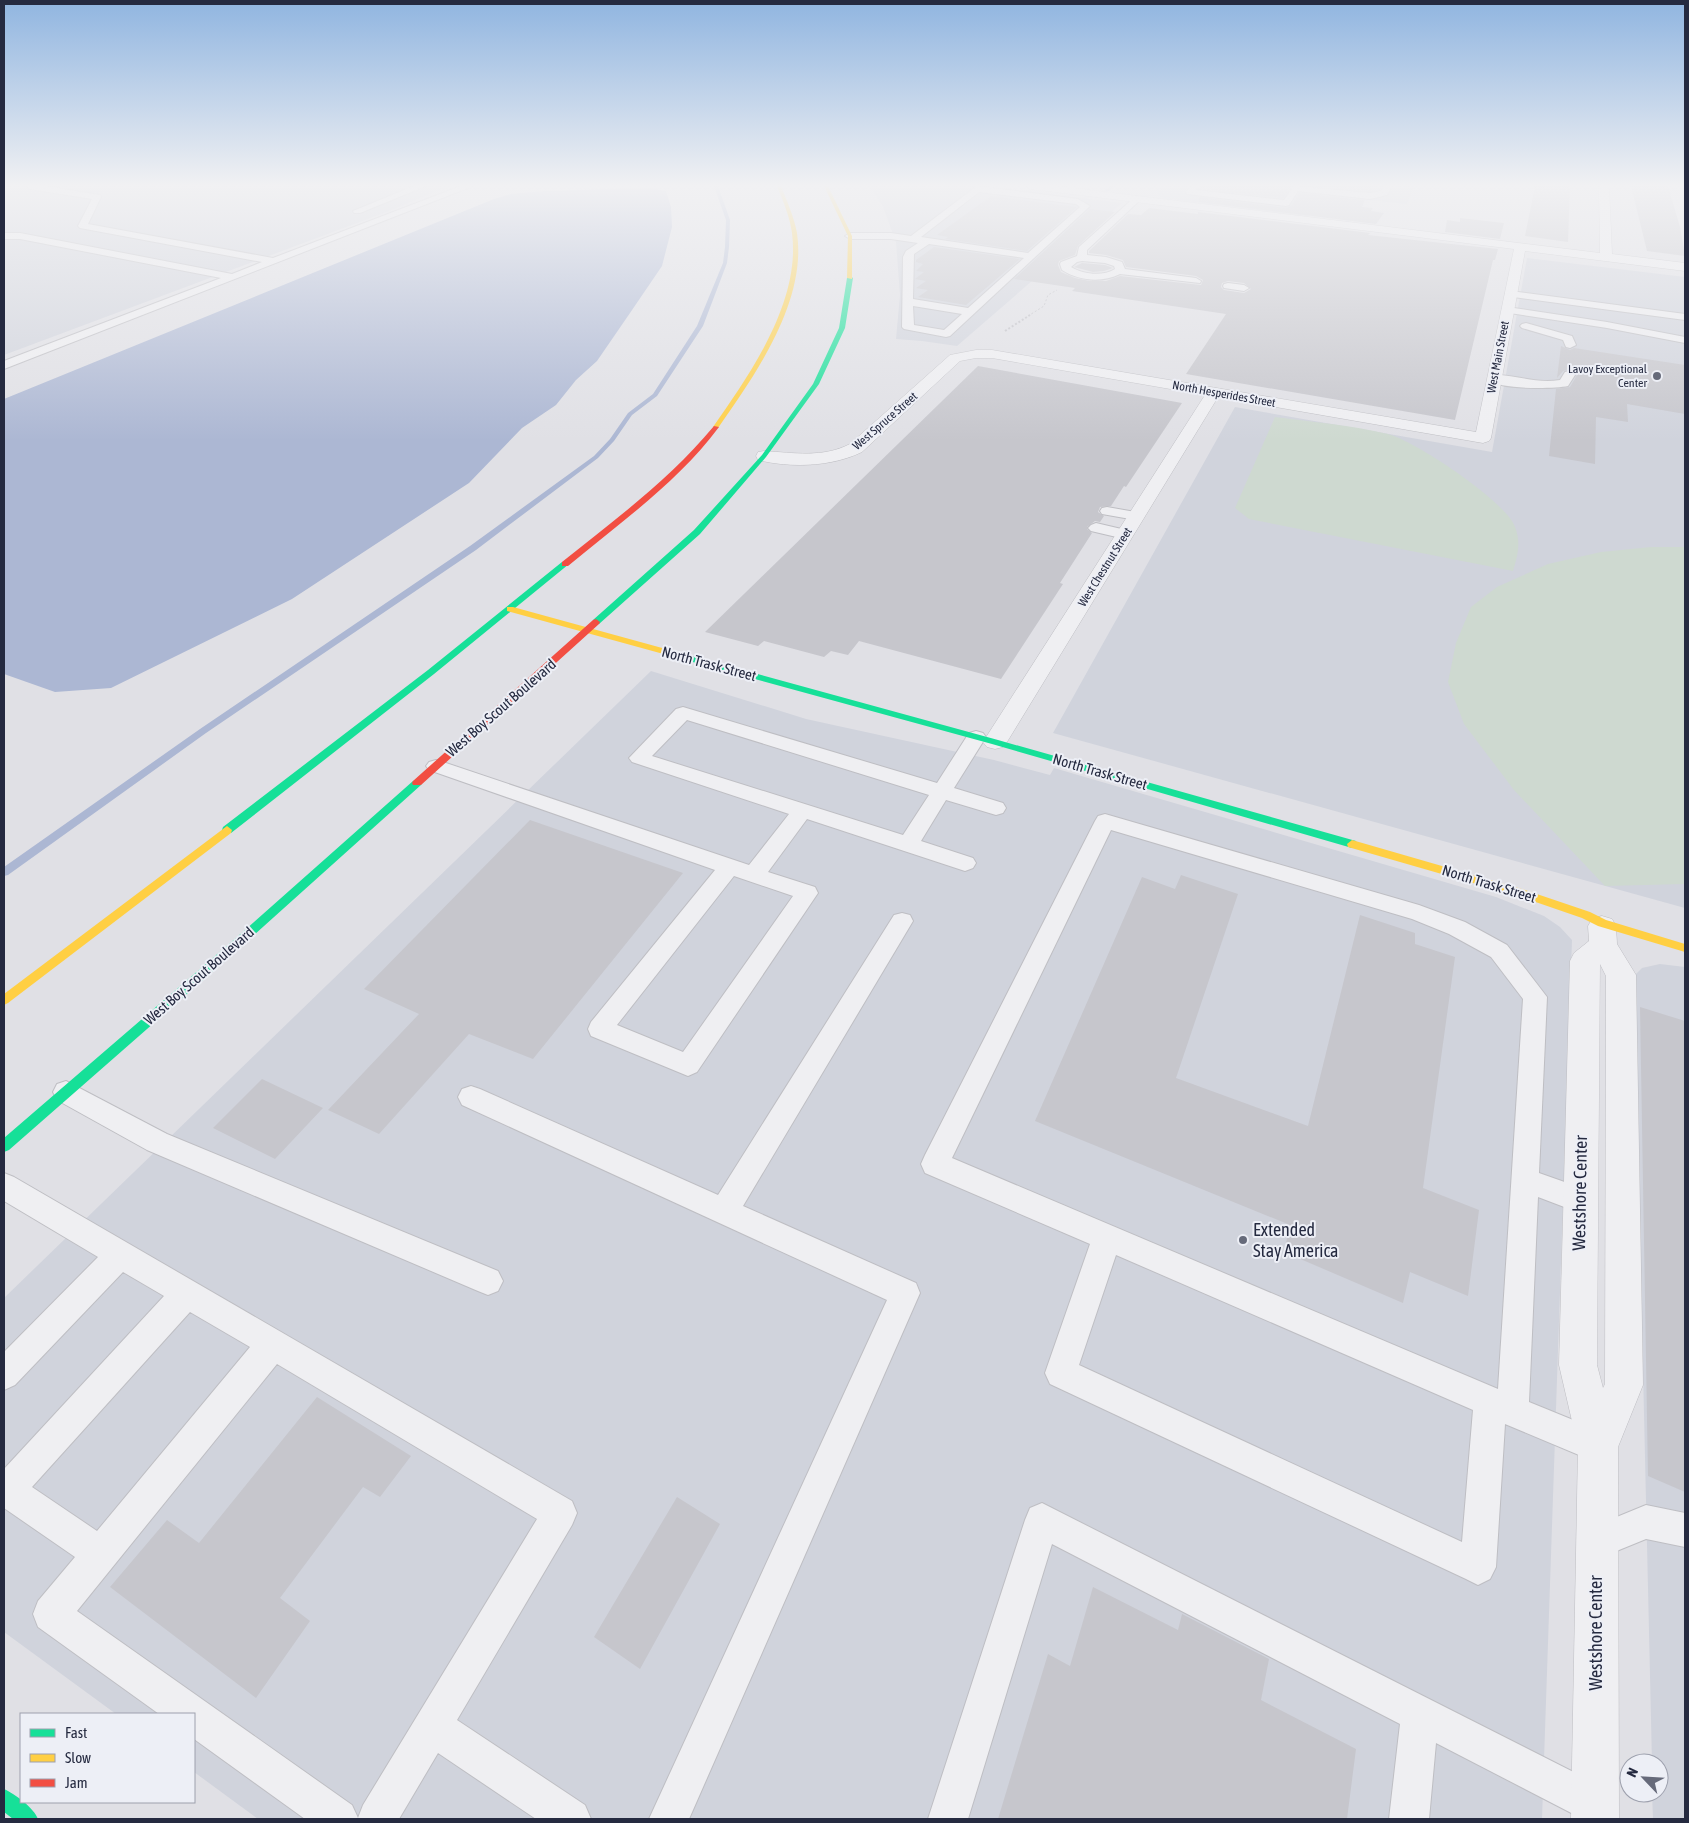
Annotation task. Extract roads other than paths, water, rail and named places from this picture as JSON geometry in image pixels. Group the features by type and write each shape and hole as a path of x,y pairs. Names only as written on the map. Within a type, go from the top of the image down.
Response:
{"main road":[{"path":"4,1000 315,763 510,609 659,487 696,452 724,415 752,372 776,326 792,271"},
{"name":"West Boy Scout Boulevard","path":"4,1146 240,941 697,532 764,456 816,384 842,328 851,271"},
{"name":"North Trask Street","path":"510,609 986,739 1520,893 1586,915 1603,934 1685,948"},
{"path":"4,1799 28,1819"}],"street":[{"name":"West Main Street","path":"1483,438 1515,271"},
{"name":"North Hesperides Street","path":"964,355 992,354 1483,438"},
{"name":"West Spruce Street","path":"764,456 818,459 837,458 847,454 955,358 964,355"},
{"name":"West Chestnut Street","path":"986,739 1125,534 1214,392"},
{"name":"Westshore Center","path":"1595,1811 1598,1447 1578,1365 1584,961 1603,934"},
{"name":"Westshore Center","path":"1598,1447 1624,1385 1621,975 1603,934"},
{"path":"1580,1200 1623,1215"}],"lane":[{"path":"201,271 232,277"},
{"path":"4,365 248,271"},
{"path":"908,271 908,327 946,334 1016,271"},
{"path":"1072,271 1104,276 1119,271"},
{"path":"1120,271 1196,282"},
{"path":"1228,286 1244,288"},
{"path":"1510,294 1685,317"},
{"path":"909,302 970,312"},
{"path":"1506,316 1526,326 1568,338 1570,345"},
{"path":"1506,316 1607,324 1637,332 1685,340"},
{"path":"1494,379 1555,385 1564,382 1569,375"},
{"path":"1111,505 1140,511"},
{"path":"1096,528 1125,534"},
{"path":"965,863 640,758 683,713 996,808"},
{"path":"908,844 942,792 986,739"},
{"path":"436,766 729,866 807,893 688,1065 600,1028 729,866"},
{"path":"754,875 802,811"},
{"path":"1107,1238 1061,1374 1478,1567 1502,1406 1525,1180 1535,997 1499,952 1457,928 1419,913 1105,821 934,1164 1107,1238 1502,1406 1598,1447"},
{"path":"724,1211 902,921"},
{"path":"66,1092 157,1142 488,1281"},
{"path":"471,1097 905,1293 669,1819"},
{"path":"1525,1180 1580,1200"},
{"path":"4,1186 560,1513 377,1819"},
{"path":"4,1374 120,1255"},
{"path":"100,1554 7,1490 187,1293"},
{"path":"189,1713 51,1614 273,1344"},
{"path":"948,1819 1042,1520 1420,1714 1595,1811"},
{"path":"1597,1542 1646,1522 1685,1530"},
{"path":"1409,1819 1420,1714"},
{"path":"195,1717 338,1819"},
{"path":"432,1726 572,1819"}],"water":[{"path":"317,271 659,271 597,361 576,380 556,405 522,428 469,483 292,599 111,688 55,692 4,674 4,399"}],"waterway":[{"path":"4,872 203,731 473,548 596,457 612,440 630,414 655,395 700,326 722,271"}],"place":[{"name":"Lavoy Exceptional Center","path":"1657,376"},
{"name":"Extended Stay America","path":"1243,1240"}]}
